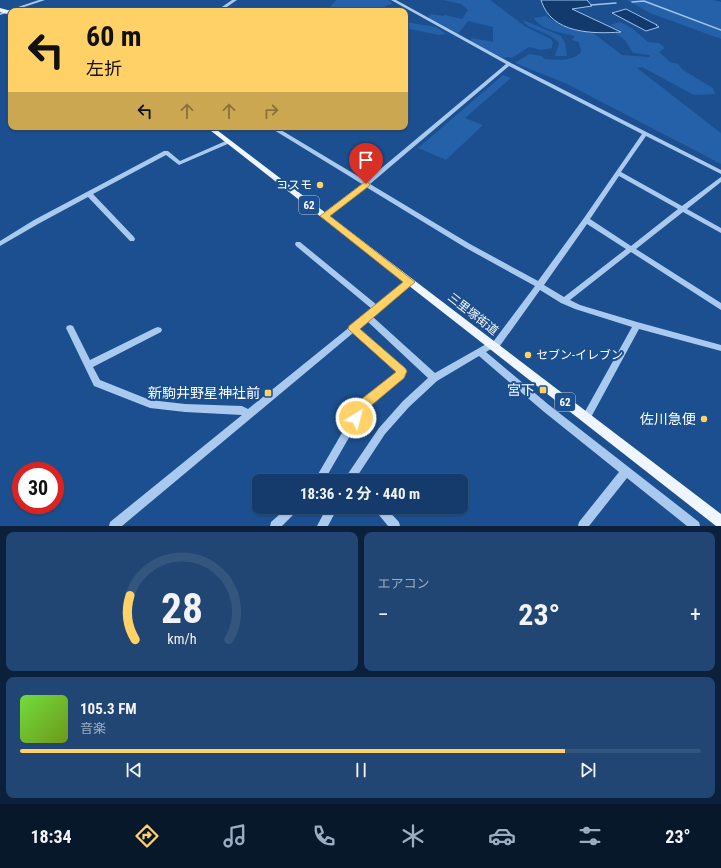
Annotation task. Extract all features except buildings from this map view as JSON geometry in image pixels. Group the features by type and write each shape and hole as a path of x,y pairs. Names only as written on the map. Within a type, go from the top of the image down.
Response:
{"main road":[{"name":"三里塚街道","path":"213,130 721,522"}],"street":[{"path":"20,8 43,0"},
{"path":"223,8 235,0"},
{"path":"393,0 408,8"},
{"path":"408,8 509,64 721,172"},
{"path":"324,216 366,184 509,64"},
{"path":"279,130 468,246 564,301 578,307 637,325 721,348"},
{"path":"354,474 382,431 406,404 434,378 493,346 539,286 645,133"},
{"path":"0,244 36,222 166,152 179,163 228,142"},
{"path":"618,173 721,231"},
{"path":"564,301 721,179"},
{"path":"89,194 132,239"},
{"path":"586,220 721,307"},
{"path":"298,244 377,309"},
{"path":"114,526 410,282"},
{"path":"368,317 434,378"},
{"path":"586,418 637,325"},
{"path":"70,328 97,383 150,404 185,408 242,410 248,414"},
{"path":"323,474 363,405 401,375 402,371 353,329"},
{"path":"89,364 158,330"},
{"path":"480,352 546,408 694,526"},
{"path":"583,526 626,471"},
{"path":"275,526 288,514"},
{"path":"322,526 329,514"},
{"path":"384,514 395,526"}],"shaded area":[{"path":"336,0 389,0 393,3 384,7 366,8 331,8 331,6"},
{"path":"443,0 490,0 526,27 551,39 553,42 552,48 541,50 529,47 512,58 503,58 470,41 472,38 493,42 493,27 468,21 458,34 428,18 431,14 445,15 462,19 468,10 461,4"},
{"path":"541,0 587,0 592,6 572,9 621,32 586,32 563,26 554,20 546,11"},
{"path":"627,0 714,0 721,2 721,39 650,13"},
{"path":"626,9 659,27 646,31 612,13"},
{"path":"546,16 559,24 575,30 593,33 622,55 649,57 650,55 633,53 625,40 613,32 621,31 610,25 620,22 633,29 648,42 659,43 665,48 659,52 670,62 678,64 683,70 713,88 715,94 694,95 642,67 637,68 721,133 721,164 567,84 515,63 529,54 542,56 544,59 558,60 569,59 581,52 579,42 572,40 575,36 546,28 534,18"},
{"path":"523,20 561,36 565,43 567,56 555,56 559,43 550,36 528,26"},
{"path":"408,22 436,27 446,34 439,35 408,29"},
{"path":"503,75 511,78 465,118 483,125 446,160 418,148"}],"waterway":[{"path":"632,2 644,1 721,30"},
{"path":"591,5 616,3"}],"place":[{"name":"コスモ","path":"320,185"},
{"name":"セブン-イレブン","path":"528,355"},
{"name":"宮下","path":"543,390"},
{"name":"新駒井野星神社前","path":"268,393"},
{"name":"佐川急便","path":"704,419"}],"route":[{"path":"356,418 363,405 401,375 402,371 353,329 410,282 324,216 366,184"}]}
